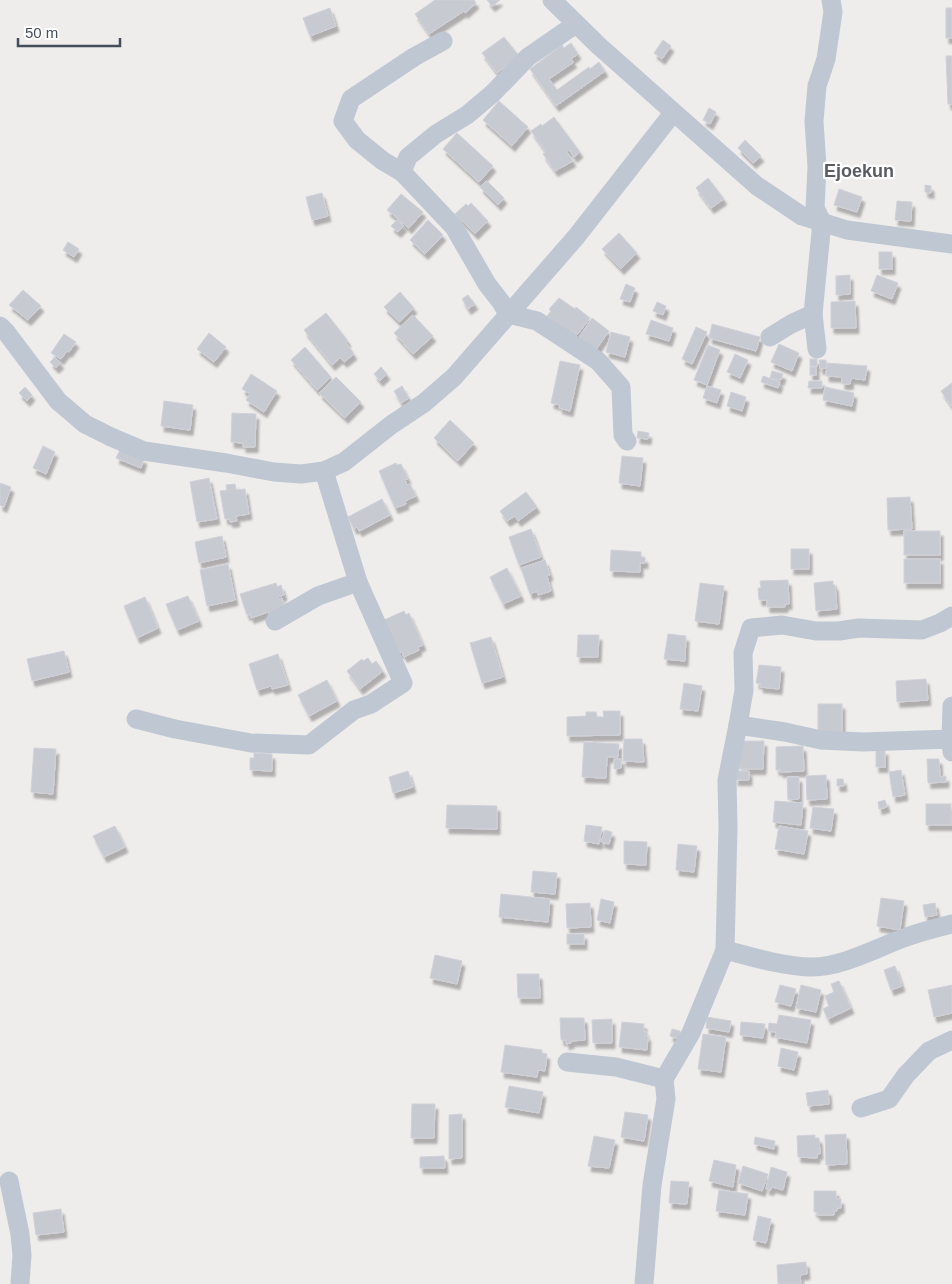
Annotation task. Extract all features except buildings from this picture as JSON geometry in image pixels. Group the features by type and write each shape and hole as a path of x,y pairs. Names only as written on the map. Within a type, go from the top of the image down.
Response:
{"street":[{"path":"552,0 674,113 757,186 802,216 846,230 952,244"},
{"path":"817,349 813,314 822,222 816,208 817,167 814,121 817,86 827,52 833,12 831,0"},
{"path":"402,172 408,157 436,134 466,115 492,94 528,57 576,24"},
{"path":"443,41 414,57 351,99 343,121 357,140 383,161 402,172 454,227 482,276 508,314 537,320 598,361 621,387 622,435 627,441"},
{"path":"0,326 58,401 85,424 111,437 144,451 274,472 300,474 324,471 344,462 391,424 424,403 454,377 576,237 674,113"},
{"path":"770,337 791,324 813,314"},
{"path":"136,719 175,729 250,743 309,745 354,710 371,704 403,683 358,582 324,471"},
{"path":"275,621 318,596 358,582"},
{"path":"644,1284 652,1185 666,1099 664,1079 690,1033 724,950 728,827 726,780 744,690 743,653 751,628 782,625 816,631 839,631 859,628 922,630 952,616"},
{"path":"738,726 786,732 821,740 951,746 952,706"},
{"path":"724,950 774,962 812,967 833,964 871,952 902,939 952,924"},
{"path":"861,1108 889,1099 906,1075 929,1051 952,1040"},
{"path":"568,1062 616,1067 664,1079"},
{"path":"9,1181 22,1255 20,1284"}],"district":[{"name":"Ejoekun","path":"859,171"}]}
